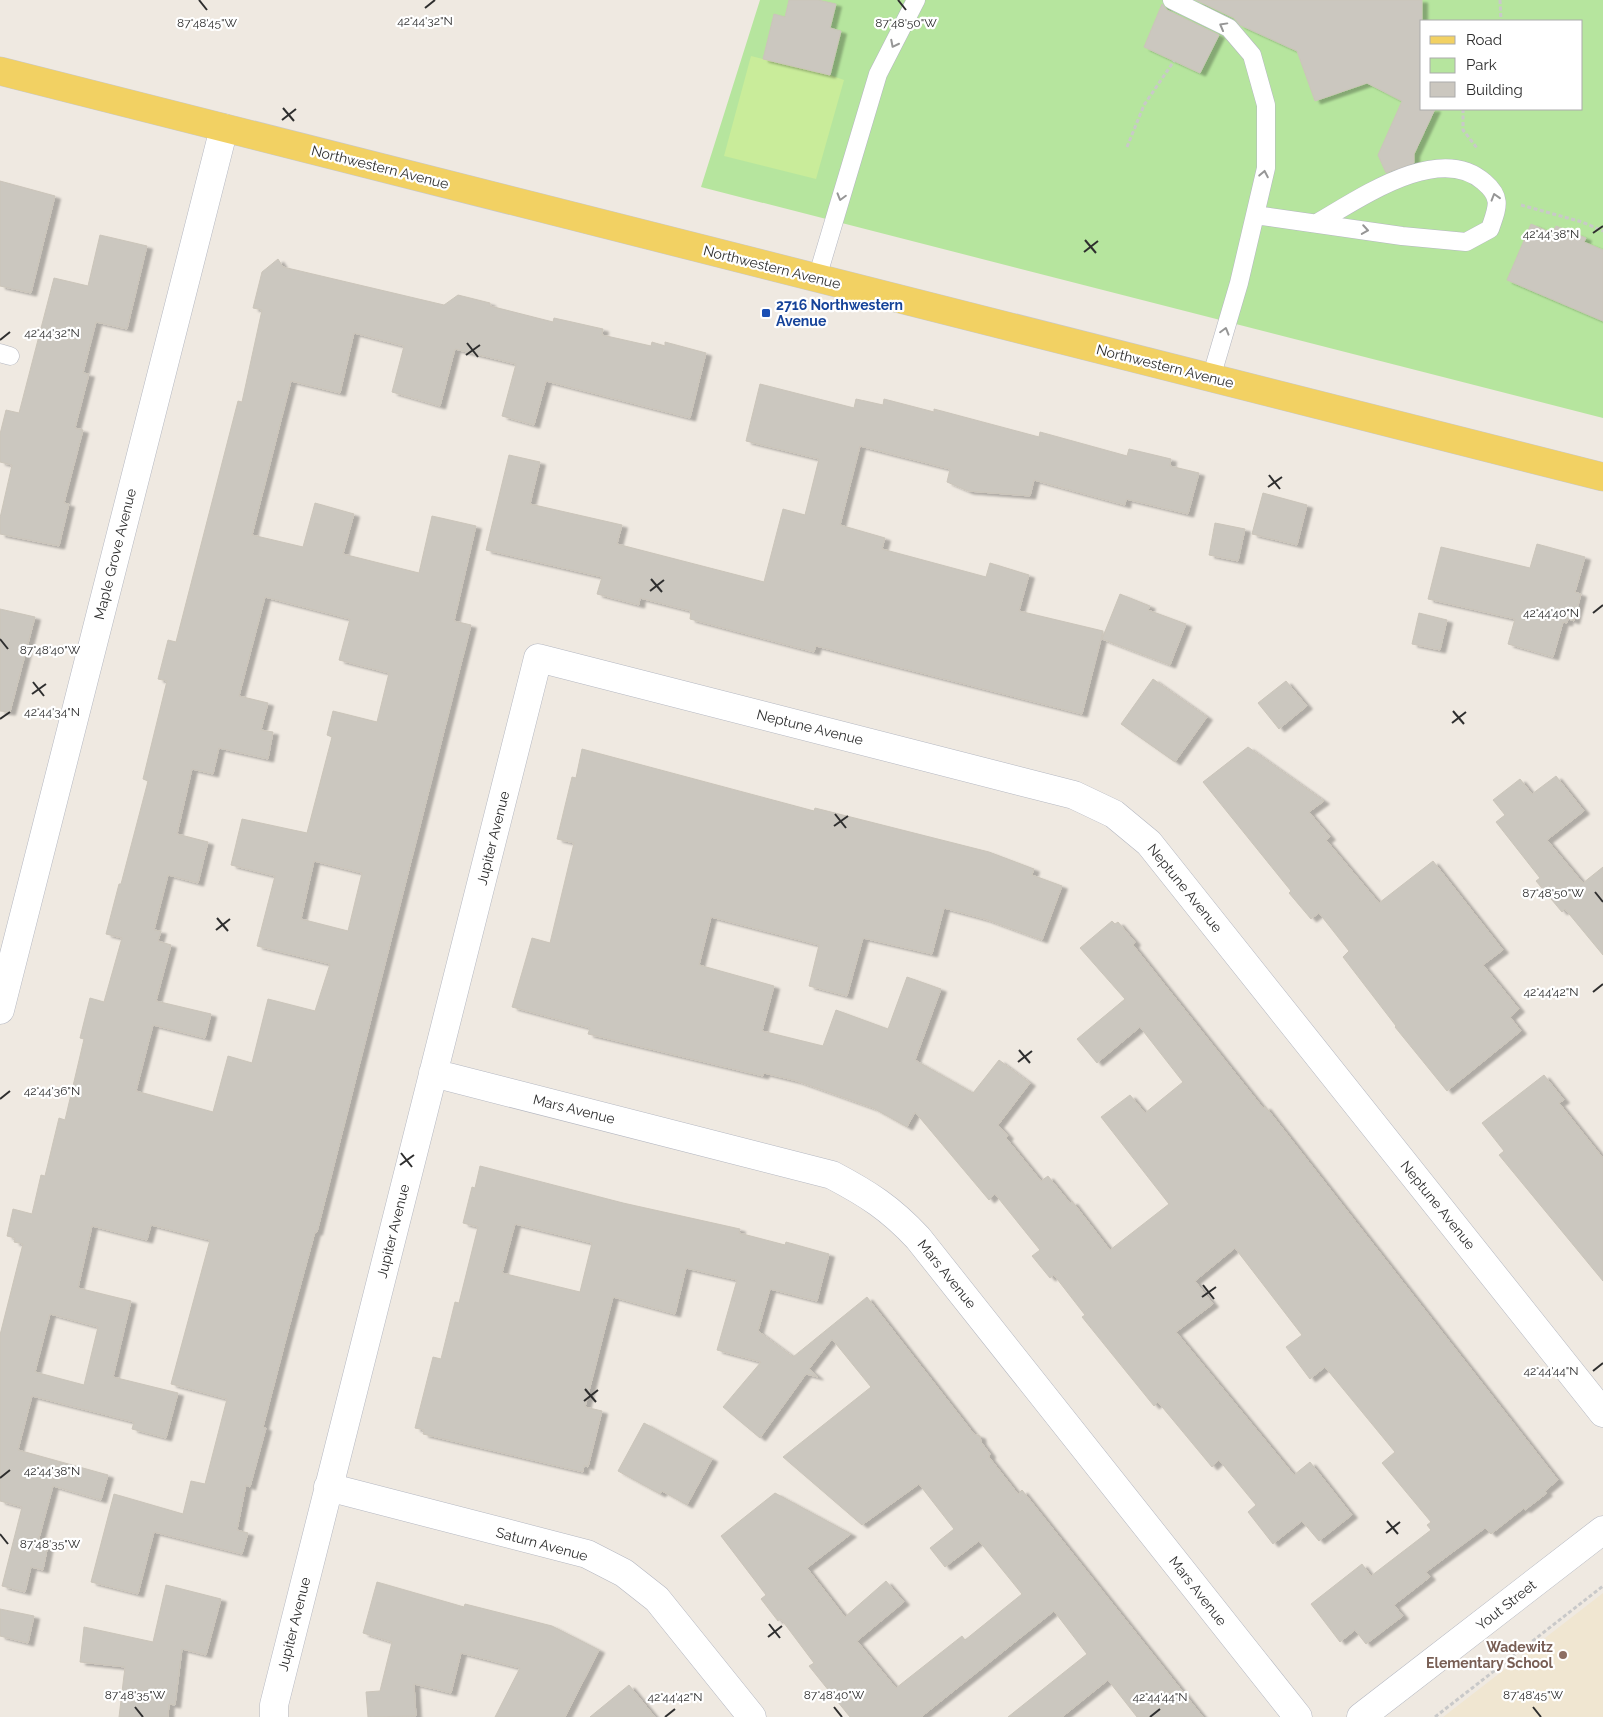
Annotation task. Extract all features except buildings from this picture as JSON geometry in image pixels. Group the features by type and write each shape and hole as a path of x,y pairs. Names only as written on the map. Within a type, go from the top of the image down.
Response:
{"main road":[{"name":"Northwestern Avenue","path":"0,71 1603,477"}],"street":[{"name":"Maple Grove Avenue","path":"0,1010 224,128"},
{"name":"Jupiter Avenue","path":"274,1717 274,1706 328,1487 538,658"},
{"name":"Neptune Avenue","path":"538,658 1074,795 1114,814 1149,843 1603,1413"},
{"name":"Mars Avenue","path":"433,1073 832,1175 869,1194 899,1217 918,1238 1298,1717"},
{"name":"Saturn Avenue","path":"328,1487 587,1554 624,1573 657,1599 752,1717"},
{"name":"Yout Street","path":"1361,1717 1603,1530"}],"lane":[{"path":"817,278 878,74 916,0"},
{"path":"1172,0 1229,28 1252,55 1266,105 1266,168 1239,283 1211,378"},
{"path":"1255,215 1317,222 1402,236 1466,242 1490,229 1498,207 1494,190 1477,176 1446,166 1398,178 1317,222"}],"path":[{"path":"1500,0 1501,20"},
{"path":"1127,147 1144,105 1174,61"},
{"path":"1435,1717 1603,1586"}],"shaded area":[{"name":"Wadewitz Elementary School","path":"1603,1593 1603,1717 1443,1717"}],"green space":[{"path":"760,0 1603,0 1603,418 701,187"},
{"path":"751,56 844,80 816,179 724,156"}],"place":[{"name":"2716 Northwestern Avenue","path":"766,313"},
{"name":"Wadewitz Elementary School","path":"1563,1655"}]}
